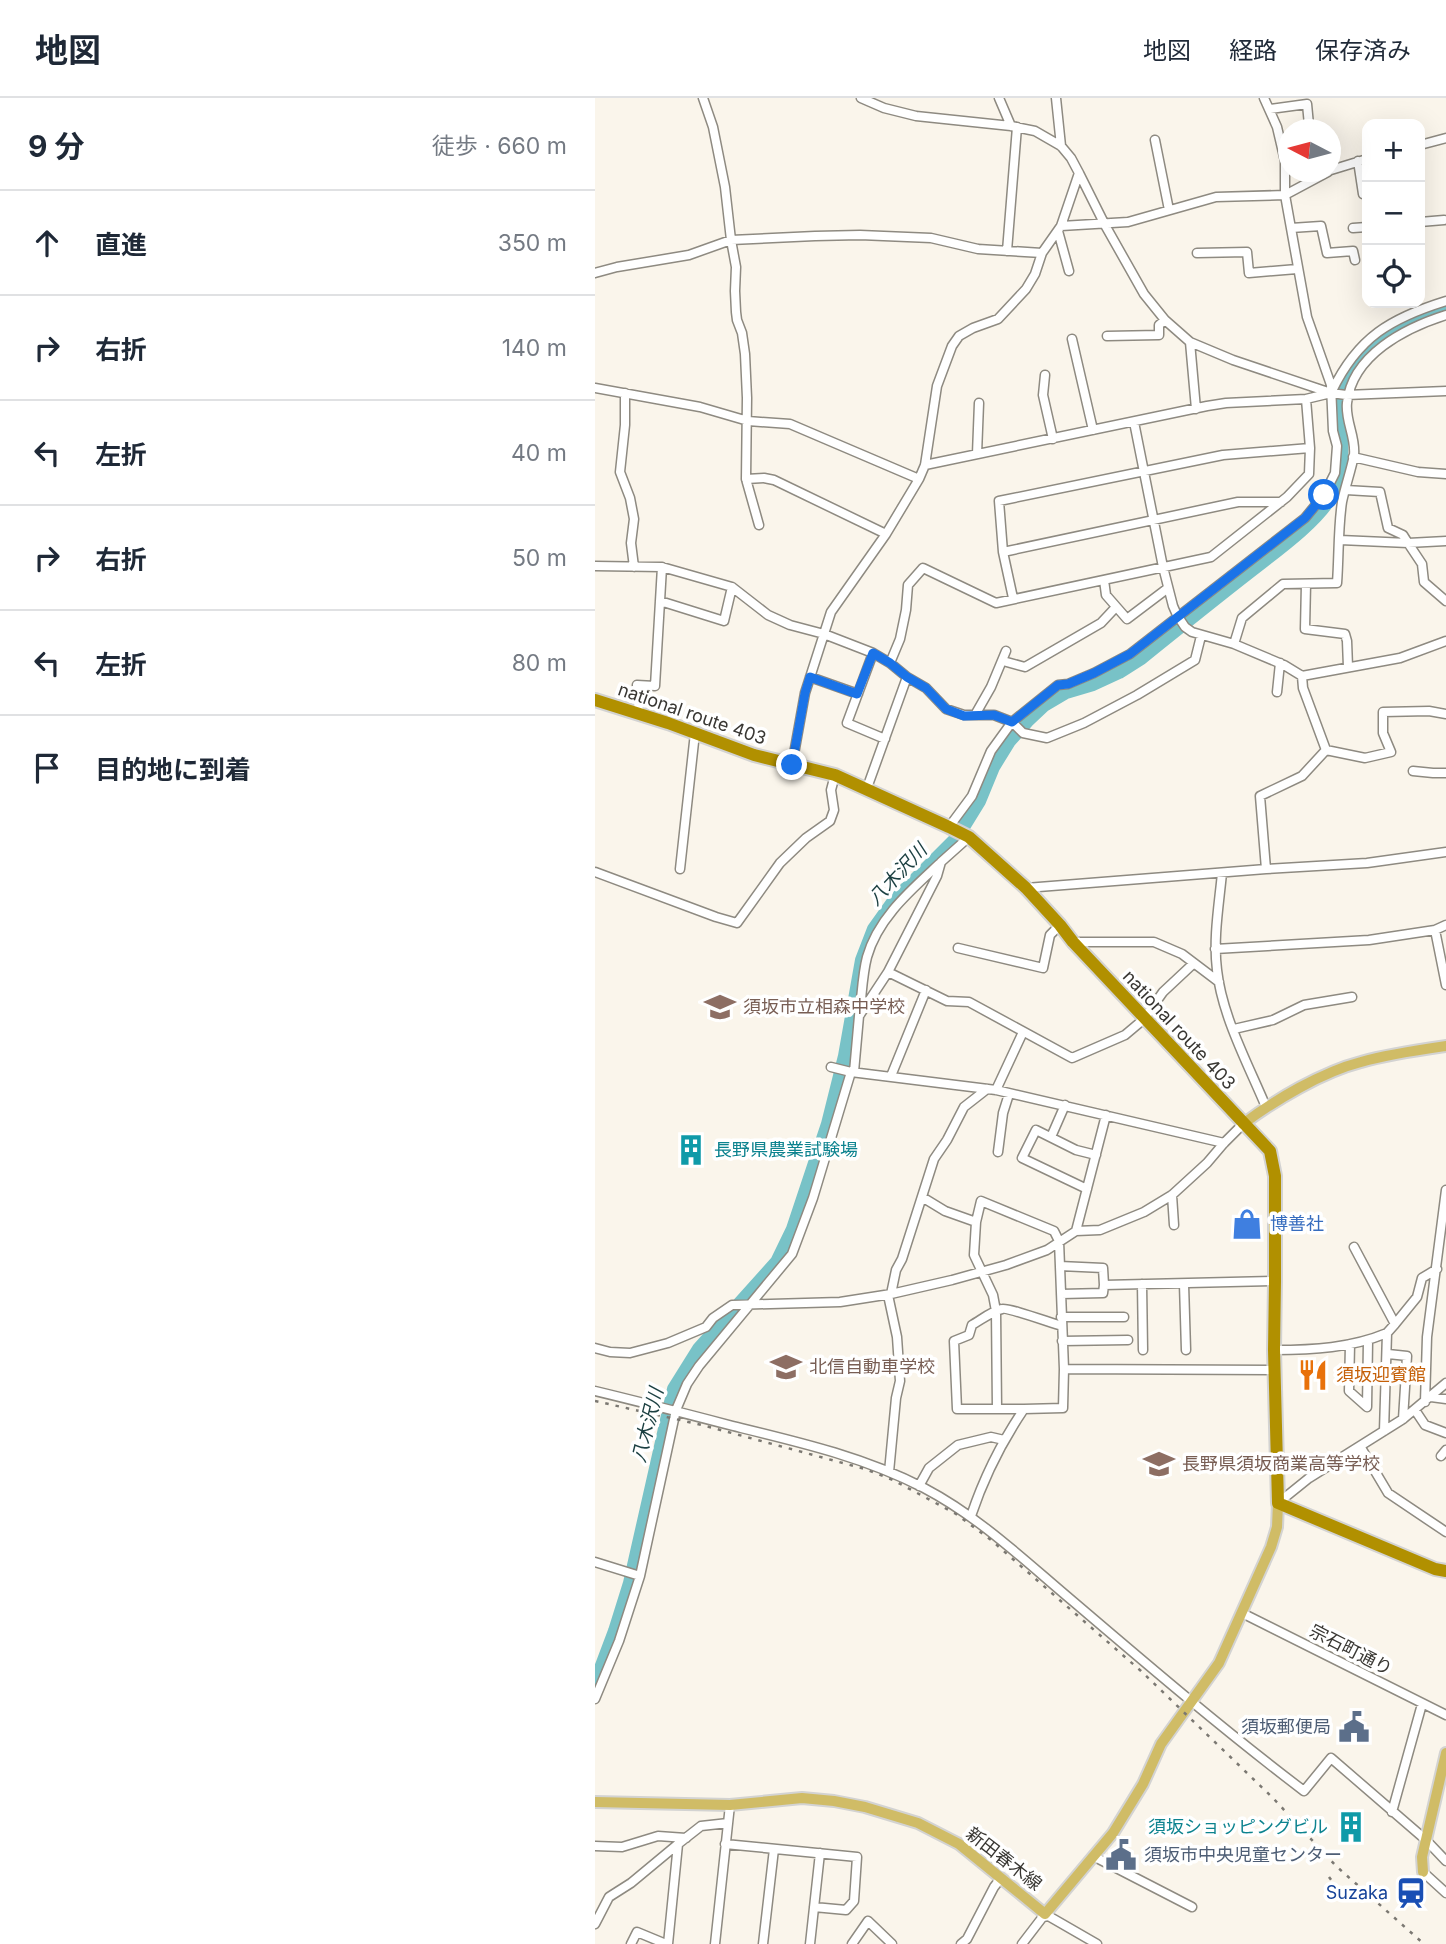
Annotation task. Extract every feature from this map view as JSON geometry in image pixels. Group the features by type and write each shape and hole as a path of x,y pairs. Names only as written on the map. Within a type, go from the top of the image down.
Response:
{"highway":[{"name":"national route 403","path":"595,700 754,755 835,775 969,837 1026,888 1144,1019 1270,1152 1275,1177 1273,1350 1278,1503"},
{"path":"1278,1503 1435,1569 1446,1571"}],"main road":[{"path":"1243,1124 1266,1107 1334,1071 1359,1062 1446,1046"},
{"name":"新田春木線","path":"595,1802 730,1805 802,1798 865,1807 918,1823 960,1844 1045,1914 1113,1833 1143,1784 1161,1745 1219,1663 1271,1547 1277,1527 1278,1503"},
{"path":"1423,1872 1422,1857 1443,1779 1446,1753"}],"street":[{"path":"703,98 713,127 725,187 736,267 737,320 745,354 748,421 746,479 759,525"},
{"path":"861,98 884,108 916,116 1035,131 1061,145 1071,158 1144,294 1165,320 1190,342 1333,394"},
{"path":"999,98 1014,127 1007,251"},
{"path":"1056,98 1061,145"},
{"path":"949,827 972,796 991,751 1012,722 1058,685 1068,684 1094,673 1130,654 1178,617 1305,518 1324,495 1335,472 1337,446 1333,431 1333,394 1307,317 1285,195 1285,161 1277,127 1264,98"},
{"path":"1270,109 1307,104 1308,119"},
{"path":"1425,144 1446,138"},
{"path":"1155,140 1169,210"},
{"path":"1341,167 1362,161"},
{"path":"1358,162 1362,188"},
{"path":"792,765 805,693 831,612 886,534 919,479 925,465 937,386 952,346 959,336 972,328 998,319 1026,289 1035,274 1042,253 1059,228 1079,173"},
{"path":"1059,228 1128,222 1216,197 1285,195 1309,182"},
{"path":"1425,222 1444,220"},
{"path":"1290,229 1321,226 1327,253 1353,251 1355,260"},
{"path":"1353,228 1362,227"},
{"path":"1059,228 1069,271"},
{"path":"595,273 689,255 731,240 860,235 931,237 978,249 1042,253"},
{"path":"1197,253 1247,252 1249,273 1297,269"},
{"path":"1333,394 1341,373 1365,342 1393,321 1446,301"},
{"path":"1234,643 1242,618 1283,584 1337,583 1342,500 1353,457 1354,438 1346,405 1349,387 1362,367 1386,343 1421,323 1446,315"},
{"path":"1107,336 1159,335 1159,325 1165,320"},
{"path":"1072,339 1093,430"},
{"path":"1190,342 1196,409"},
{"path":"1045,375 1044,395 1053,439"},
{"path":"595,388 700,407 748,421 790,424 919,479"},
{"path":"925,465 1226,403 1306,399 1333,394 1446,391"},
{"path":"625,393 620,472 630,498 634,519 631,542 634,567"},
{"path":"890,663 900,639 908,585 923,568 996,603 1211,557 1281,502 1309,474 1306,399"},
{"path":"977,454 979,402"},
{"path":"1134,422 1168,588 1178,617 1185,627 1201,636 1234,643 1302,676 1400,658 1446,641"},
{"path":"1013,598 1003,552 999,501 1241,453 1310,448"},
{"path":"1353,457 1417,472 1446,474"},
{"path":"746,479 774,480 886,534"},
{"path":"1346,490 1380,492 1388,528 1403,534 1422,564 1423,582 1446,601"},
{"path":"1003,552 1238,502 1281,502"},
{"path":"1340,540 1408,543 1446,541"},
{"path":"595,566 662,567 732,587 768,615 873,653 926,688 946,709 964,716 994,715 1012,722 1023,733 1047,738 1084,723 1195,660 1201,636"},
{"path":"639,713 637,685 655,686 662,567"},
{"path":"1104,580 1106,595 1127,619 1168,588"},
{"path":"1306,584 1305,629 1345,634 1347,667"},
{"path":"660,601 724,621 732,587"},
{"path":"1003,661 1025,667 1101,623 1116,607"},
{"path":"975,715 991,687 1006,651"},
{"path":"873,653 847,723 885,739"},
{"path":"1277,692 1280,663"},
{"path":"1302,676 1303,688 1326,750"},
{"path":"810,677 857,694"},
{"path":"867,788 907,677"},
{"path":"1326,750 1365,758 1391,752 1383,733 1383,712 1429,711 1446,714"},
{"path":"680,869 695,733"},
{"path":"1266,869 1260,796 1302,776 1326,750"},
{"path":"1413,771 1446,773"},
{"path":"595,872 737,923 780,863 806,838 830,821 834,810 831,790 835,775"},
{"path":"595,1699 619,1641 638,1575 676,1410 687,1384 792,1254 813,1198 853,1072 867,958 877,933 897,904 969,837"},
{"path":"1026,888 1367,863 1446,852"},
{"path":"859,1016 888,972 937,876 941,862"},
{"path":"1221,873 1215,949 1219,982 1234,1029 1266,1107"},
{"path":"958,948 1042,968 1050,934 1060,925"},
{"path":"1215,949 1369,940 1435,930 1446,925"},
{"path":"1435,930 1446,985"},
{"path":"1073,942 1154,942 1182,954 1219,982"},
{"path":"888,972 947,1001 969,1002 1072,1058 1125,1035 1144,1019 1163,992 1194,963"},
{"path":"891,1076 926,990"},
{"path":"1234,1029 1273,1020 1304,1005 1352,997"},
{"path":"996,1090 1023,1032"},
{"path":"831,1068 996,1090 1224,1143"},
{"path":"889,1472 900,1381 890,1294 896,1270 902,1259 934,1159 964,1107 987,1089"},
{"path":"998,1152 1003,1113 1009,1094"},
{"path":"1051,1137 1065,1105"},
{"path":"1076,1231 1106,1115"},
{"path":"595,1348 630,1353 668,1343 706,1327 713,1318 732,1306 840,1302 890,1294 1006,1265 1047,1250 1076,1231 1100,1230 1144,1212 1172,1195 1207,1163 1243,1124"},
{"path":"1087,1189 1022,1158 1036,1130 1076,1150 1096,1155"},
{"path":"1428,1399 1427,1337 1446,1190"},
{"path":"1172,1195 1174,1224"},
{"path":"922,1197 945,1211 977,1222"},
{"path":"997,1409 996,1311 993,1295 975,1255 981,1201 1054,1231 1059,1241 1061,1321 1064,1369 1063,1408 1024,1409 997,1409 957,1409 954,1341 969,1335 972,1325 996,1311 1009,1308 1030,1317 1061,1321 1124,1317"},
{"path":"1354,1247 1395,1324"},
{"path":"1060,1266 1103,1268 1104,1285 1103,1293 1061,1294"},
{"path":"1273,1350 1306,1350 1350,1344 1368,1341 1387,1333 1416,1297 1422,1278 1437,1269"},
{"path":"1104,1285 1275,1281"},
{"path":"1142,1284 1143,1350"},
{"path":"1184,1284 1186,1350"},
{"path":"1384,1432 1387,1333"},
{"path":"1062,1341 1128,1340"},
{"path":"1350,1344 1349,1391 1367,1407 1368,1341"},
{"path":"1388,1354 1407,1356 1403,1419"},
{"path":"1064,1369 1274,1370"},
{"path":"1278,1503 1309,1478 1403,1419 1446,1383"},
{"path":"595,1391 835,1452 919,1486 971,1516 1009,1545 1193,1702 1304,1791 1331,1758 1426,1840 1446,1861"},
{"path":"1428,1399 1446,1399"},
{"path":"971,1516 982,1483 1003,1440 1024,1409"},
{"path":"1415,1410 1425,1425 1446,1433"},
{"path":"919,1486 929,1468 958,1445 991,1437 1003,1440"},
{"path":"1360,1446 1388,1493 1446,1532"},
{"path":"595,1562 638,1575"},
{"name":"宗石町通り","path":"1241,1614 1446,1715"},
{"path":"1392,1812 1422,1704"},
{"path":"715,1944 730,1805"},
{"path":"595,1924 609,1897 701,1826 728,1823"},
{"path":"595,1846 622,1847 658,1836 687,1838"},
{"path":"631,1944 637,1931 667,1944 678,1844"},
{"path":"725,1844 857,1857 854,1901 846,1910 814,1907"},
{"path":"763,1944 774,1849"},
{"path":"810,1944 820,1853"},
{"path":"1093,1856 1192,1906"},
{"path":"1423,1872 1446,1892"},
{"path":"961,1944 967,1939 1001,1878"},
{"path":"1022,1944 1045,1914 1085,1941 1097,1944"},
{"path":"852,1944 868,1921 892,1944"}],"waterway":[{"name":"八木沢川","path":"595,1684 630,1583 674,1389 699,1349 777,1262 793,1229 828,1124 845,1056 862,960 874,929 894,901 955,840 979,801 993,767 1009,741 1044,705 1066,692 1119,672 1141,658 1316,516 1331,496 1339,474 1342,452 1340,407 1346,380 1353,368 1371,346 1394,328 1446,308"}],"railway":[{"path":"595,1401 702,1425 865,1469 893,1480 956,1514 991,1540 1141,1671 1273,1798 1336,1866 1424,1944"},
{"path":"1329,1877 1339,1891"}],"place":[{"name":"須坂市立相森中学校","path":"720,1007"},
{"name":"長野県農業試験場","path":"691,1150"},
{"name":"博善社","path":"1247,1224"},
{"name":"北信自動車学校","path":"786,1367"},
{"name":"須坂迎賓館","path":"1313,1375"},
{"name":"長野県須坂商業高等学校","path":"1159,1464"},
{"name":"須坂郵便局","path":"1354,1727"},
{"name":"須坂ショッピングビル","path":"1351,1827"},
{"name":"須坂市中央児童センター","path":"1121,1855"},
{"name":"Suzaka","path":"1411,1893"}],"route":[{"path":"792,765 810,677 857,694 873,653 926,688 946,709 964,716 994,715 1012,722 1058,685 1068,684 1094,673 1130,654 1305,518 1324,495"}]}
